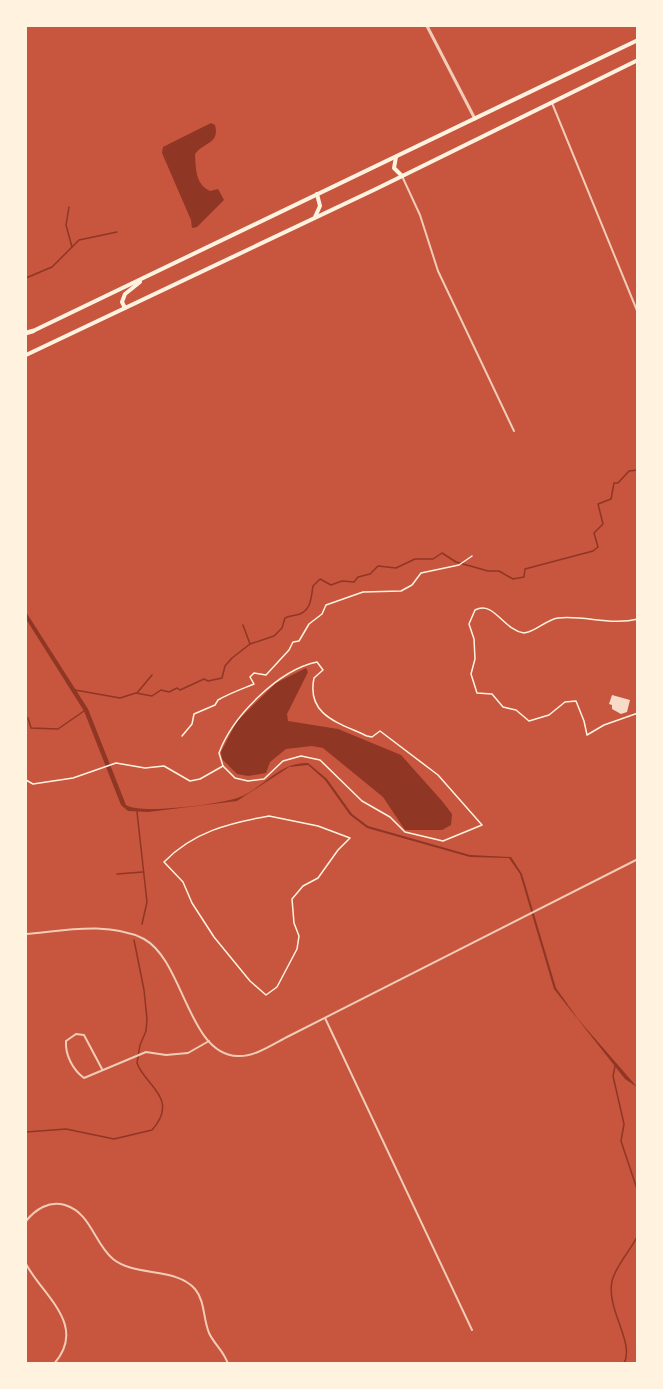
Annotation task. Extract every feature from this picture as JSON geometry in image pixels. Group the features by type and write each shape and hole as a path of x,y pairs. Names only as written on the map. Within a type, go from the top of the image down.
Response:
{"highway":[{"path":"26,334 33,331"}],"main road":[{"path":"33,331 638,40"},
{"path":"26,355 402,176 638,60"},
{"path":"397,156 393,168 402,176"},
{"path":"312,219 319,211 317,194"},
{"path":"125,308 122,302 125,294 145,277"}],"street":[{"path":"427,26 475,119"},
{"path":"552,103 638,314"},
{"path":"402,176 420,215 438,271 514,431"},
{"path":"26,934 101,930 120,932 145,940 164,956 193,1017 208,1041 222,1052 237,1056 245,1055 325,1018 638,859"},
{"path":"325,1018 472,1330"},
{"path":"102,1069 84,1035 76,1034 66,1041 65,1049 76,1072 84,1078 146,1052 166,1055 188,1053 208,1041"},
{"path":"26,1221 35,1210 48,1205 64,1204 87,1219 94,1235 114,1260 130,1268 186,1282 194,1288 201,1300 208,1330 228,1364"},
{"path":"26,1264 36,1283 57,1304 64,1319 66,1335 63,1348 54,1364"}],"path":[{"path":"182,736 192,724 194,714 215,705 218,700 240,688 254,684 250,677 254,673 266,675 277,665 292,642 299,641 309,624 322,614 326,605 363,592 401,591 412,585 422,573 459,565 472,556"},
{"path":"638,619 617,622 562,618 549,621 524,633 509,629 494,611 481,607 475,610 468,624 474,639 475,659 471,674 477,693 492,694 503,707 516,710 525,719 536,720 553,712 565,702 576,701 587,735 604,725 638,713"},
{"path":"317,662 323,670 314,678 312,693 319,709 367,736 372,737 380,731 402,746 438,775 482,825 443,841 405,832 390,817 362,801 327,765 308,756 283,761 270,775 258,780 235,778 224,766 219,753 237,720 274,682 317,662"},
{"path":"26,780 36,784 60,778 73,778 114,763 145,768 164,766 190,781 200,779 224,766"},
{"path":"268,816 318,826 350,838 338,850 318,878 307,882 292,899 298,936 297,949 277,987 266,995 250,981 214,937 192,903 183,882 164,862 186,842 206,832 268,816"}],"shaded area":[{"path":"211,123 215,125 215,136 195,154 196,170 201,184 210,191 218,189 224,200 197,227 192,228 191,220 162,153 163,147"},
{"path":"26,612 88,709 126,805 134,808 163,809 231,800 249,793 289,766 308,763 327,779 352,814 368,826 470,855 511,857 522,874 556,988 578,1019 637,1087 625,1079 554,989 520,874 509,858 470,857 367,828 350,815 325,780 308,765 289,767 237,801 148,812 128,811 121,805 84,711 26,619"},
{"path":"306,668 308,672 287,714 288,721 338,729 401,755 452,814 451,825 442,830 405,830 383,797 323,748 312,746 286,749 270,762 266,773 248,776 237,774 222,759 221,752 237,721 276,683"}],"building":[{"path":"612,695 630,700 627,712 621,714 612,709 612,705 609,704"}],"waterway":[{"path":"69,207 66,225 72,247"},
{"path":"26,278 52,267 79,240 117,232"},
{"path":"75,690 120,698 136,693 152,696 161,690 169,692 177,688 180,690 204,679 208,681 222,678 225,666 232,658 250,644 274,636 282,628 285,618 300,614 307,609 313,586 320,579 331,585 342,581 354,582 358,577 370,574 378,566 396,568 415,559 433,559 442,553 456,562 488,571 499,571 513,579 524,577 525,569 593,551 598,547 594,533 603,524 598,504 611,499 614,483 618,483 629,471 638,470"},
{"path":"243,625 250,644"},
{"path":"137,693 152,675"},
{"path":"28,718 31,728 58,729 84,711"},
{"path":"137,812 147,902 142,924"},
{"path":"117,874 143,872"},
{"path":"26,1132 66,1129 114,1139 152,1130 160,1119 163,1109 162,1101 137,1063 147,1019 134,940"},
{"path":"615,1066 613,1076 624,1124 621,1141 638,1192"},
{"path":"624,1364 626,1346 613,1303 612,1281 638,1235"}]}
